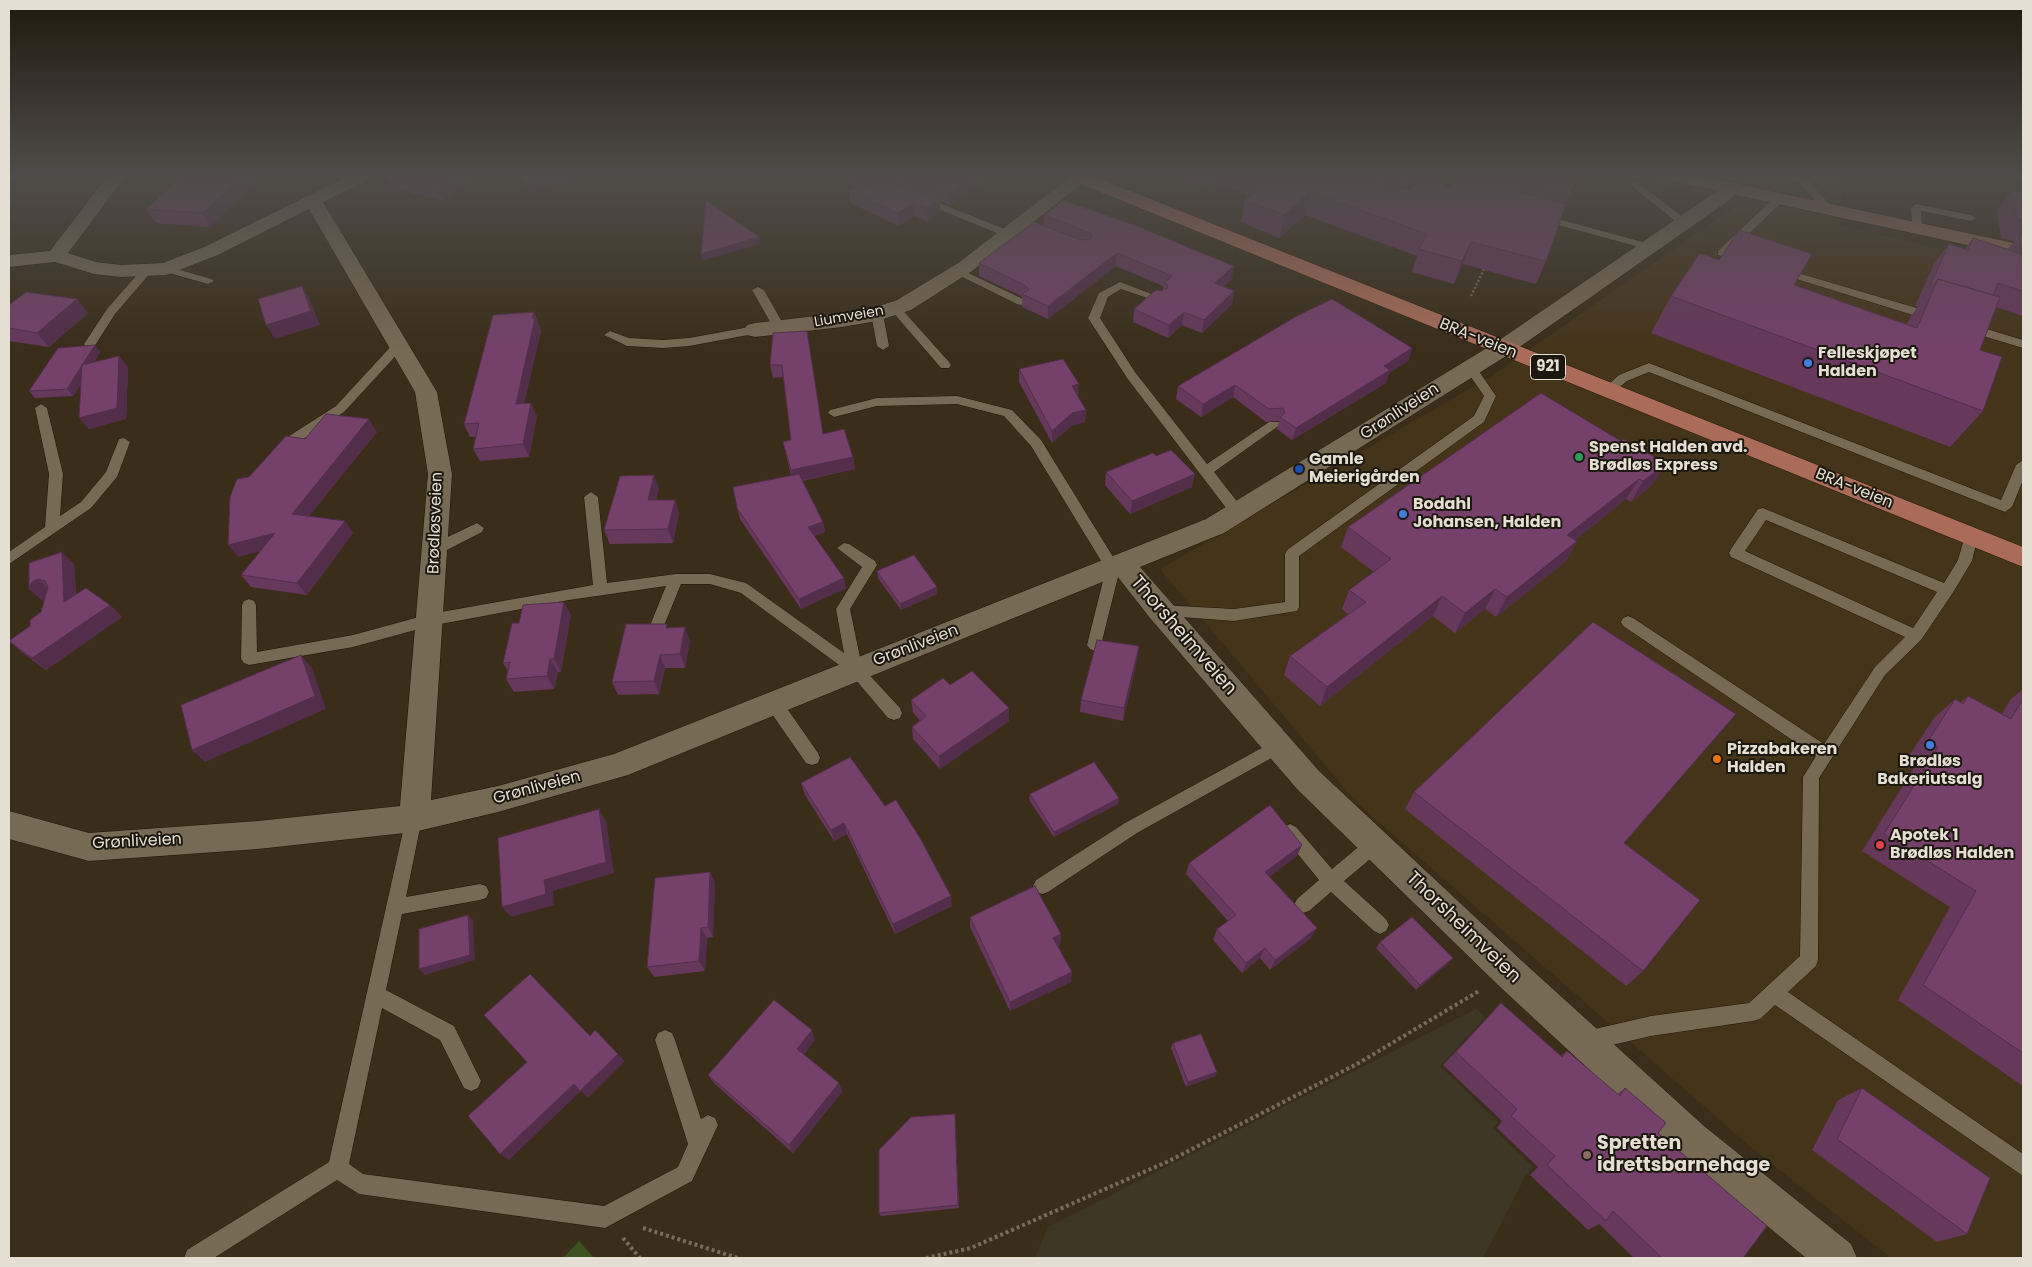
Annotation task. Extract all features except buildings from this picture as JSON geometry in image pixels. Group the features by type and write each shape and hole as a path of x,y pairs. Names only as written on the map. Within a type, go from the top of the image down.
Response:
{"main road":[{"name":"BRA-veien","path":"1220,233 1607,391 2023,557"}],"street":[{"path":"56,256 73,233"},
{"path":"9,261 56,256 94,268 121,272 166,269 211,251 246,233"},
{"name":"Brødløsveien","path":"334,233 426,392 440,474 436,549 414,818"},
{"name":"Liumveien","path":"755,330 886,311 904,305 1013,233"},
{"name":"Grønliveien","path":"9,826 89,846 258,835 414,818 498,799 616,766 855,669 1118,567 1216,526 1502,348 1670,233"},
{"path":"1941,233 2023,251"},
{"name":"Thorsheimveien","path":"1118,567 1160,611 1308,780 1510,973 1690,1140 1823,1254"}],"lane":[{"path":"1599,233 1650,247"},
{"path":"1743,233 1722,253 1750,262"},
{"path":"1769,267 2023,344"},
{"path":"166,269 208,280"},
{"path":"90,344 111,312 146,271"},
{"path":"958,271 1021,302"},
{"path":"1159,299 1120,285 1103,295 1094,318 1131,375 1238,513"},
{"path":"758,290 779,327"},
{"path":"884,346 886,311"},
{"path":"886,311 945,364"},
{"path":"610,335 627,342 663,344 689,342 755,330"},
{"path":"272,462 291,441 340,409 399,345"},
{"path":"1160,611 1234,615 1292,607 1292,554 1479,420 1490,396 1470,367"},
{"path":"1607,391 1623,378 1649,367 2005,507 2023,465"},
{"path":"834,413 877,402 957,400 1008,413 1036,443 1118,567 1095,645"},
{"path":"41,408 56,474 52,529"},
{"path":"1206,471 1274,425"},
{"path":"9,559 86,505 112,474 124,442"},
{"path":"591,497 601,590"},
{"path":"1916,636 1736,553 1764,513 1947,590"},
{"path":"436,549 477,528"},
{"path":"1584,1041 1651,1026 1753,1012 1809,960 1811,778 1880,671 1916,636 1947,590 1964,561 1971,536"},
{"path":"844,548 870,565 843,609 855,669"},
{"path":"656,628 676,579"},
{"path":"249,605 249,659 353,641 430,620 601,590 676,579 710,579 746,589 855,669 894,713"},
{"path":"1628,622 1826,754"},
{"path":"773,702 812,758"},
{"path":"1042,886 1131,828 1278,746"},
{"path":"195,1258 338,1168 414,818"},
{"path":"1282,823 1331,881 1380,926"},
{"path":"1304,905 1375,844"},
{"path":"394,907 480,892"},
{"path":"1774,993 2023,1166"},
{"path":"375,994 447,1033 472,1081"},
{"path":"666,1040 699,1145"},
{"path":"338,1168 359,1184 605,1217 685,1174 708,1125"}],"path":[{"path":"1471,296 1488,261"},
{"path":"926,1258 971,1248 1169,1161 1357,1064 1510,973"},
{"path":"605,1217 738,1258"}],"shaded area":[{"path":"1697,233 1875,233 2023,268 2023,1258 1891,1258 1753,1149 1358,804 1160,569 1493,375"},
{"path":"1476,1009 1486,1017 1440,1066 1498,1122 1493,1128 1533,1167 1526,1175 1483,1258 1035,1258 1048,1227"}],"green space":[{"path":"579,1241 594,1258 563,1258"}],"place":[{"name":"Felleskjøpet Halden","path":"1808,363"},
{"name":"Spenst Halden avd. Brødløs Express","path":"1579,457"},
{"name":"Gamle Meierigården","path":"1299,469"},
{"name":"Bodahl Johansen, Halden","path":"1403,514"},
{"name":"Brødløs Bakeriutsalg","path":"1930,745"},
{"name":"Pizzabakeren Halden","path":"1717,759"},
{"name":"Apotek 1 Brødløs Halden","path":"1880,845"},
{"name":"Spretten idrettsbarnehage","path":"1587,1155"}]}
